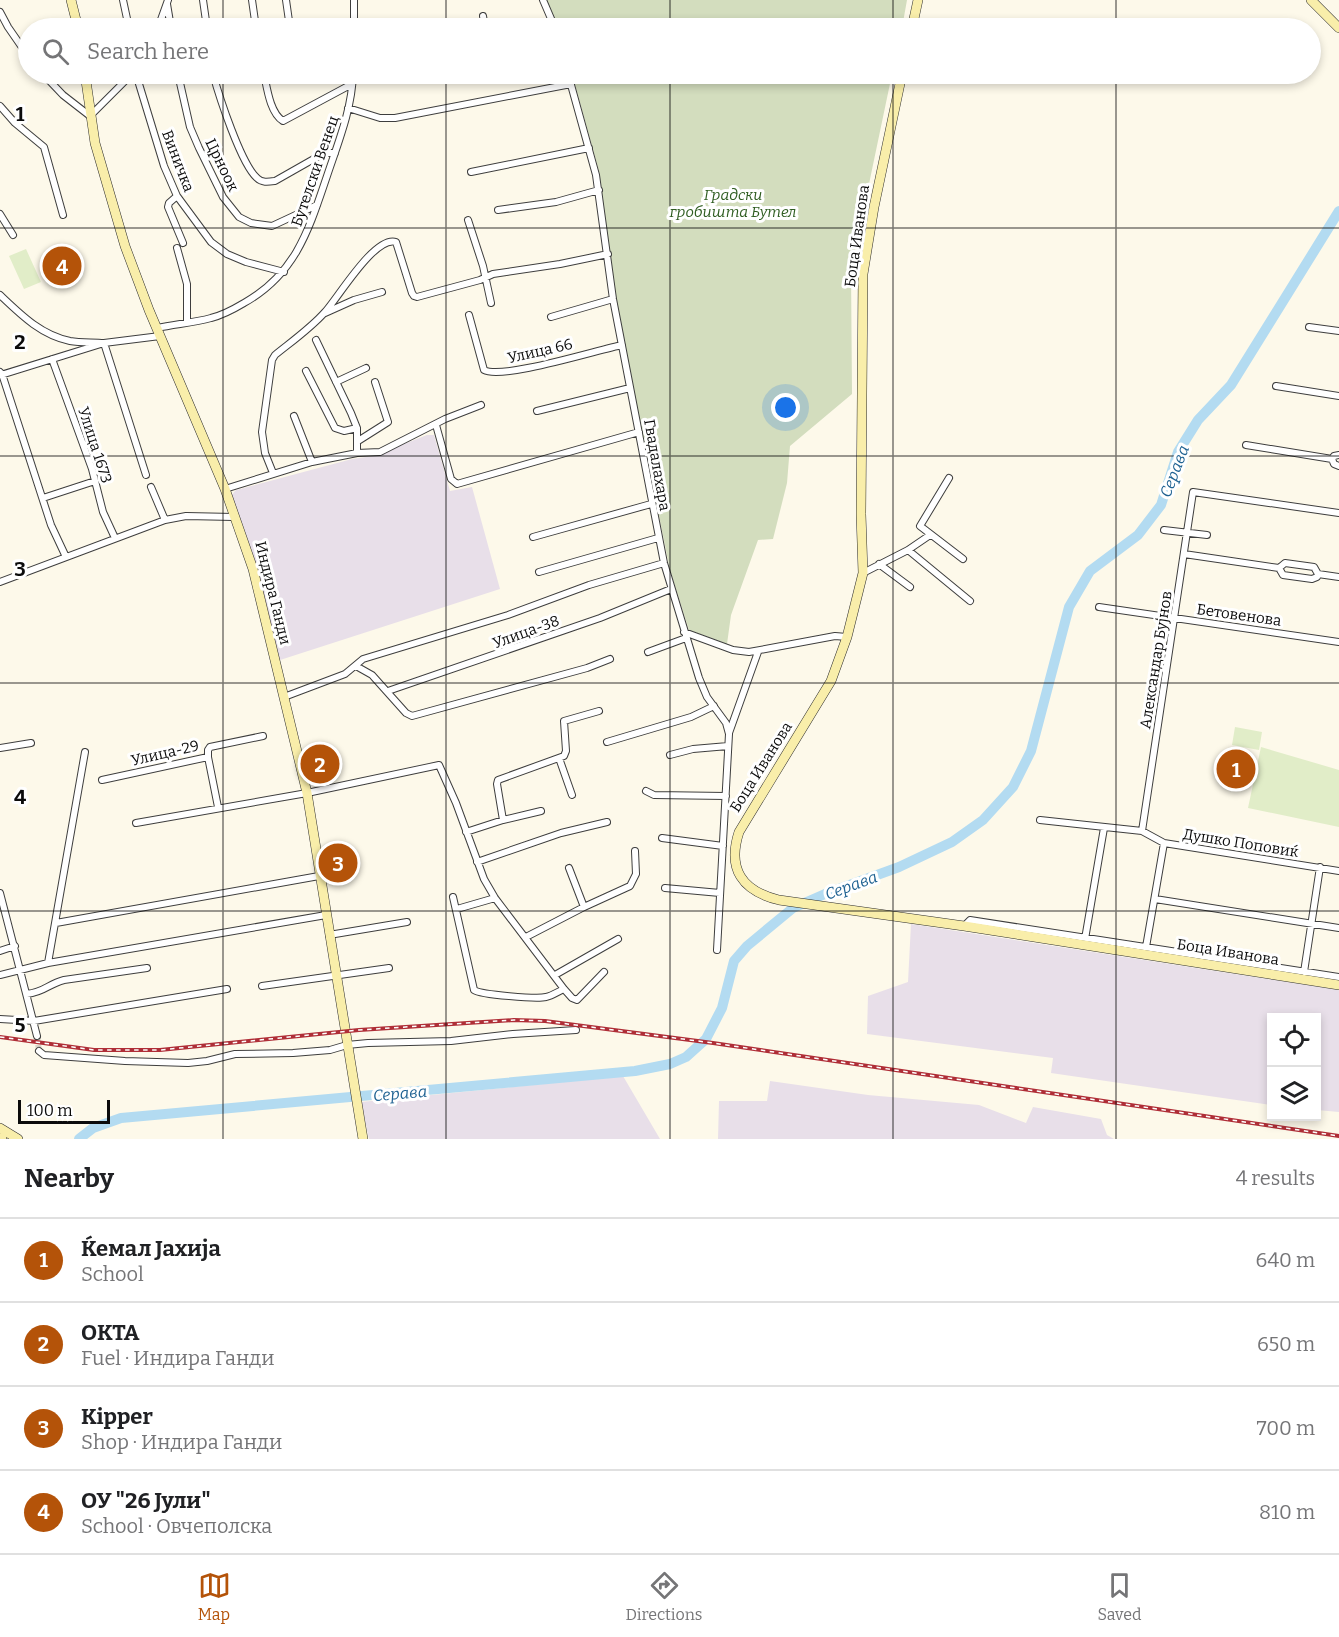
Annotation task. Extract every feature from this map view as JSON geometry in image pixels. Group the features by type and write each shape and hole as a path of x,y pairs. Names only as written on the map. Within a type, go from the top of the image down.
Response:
{"street":[{"path":"71,0 76,18"},
{"path":"123,0 127,18"},
{"path":"203,0 206,18"},
{"path":"252,0 254,18"},
{"path":"286,0 289,18"},
{"path":"354,0 354,18"},
{"path":"543,0 551,18"},
{"path":"914,18 918,0"},
{"path":"1311,0 1339,28"},
{"path":"161,18 167,2"},
{"path":"167,2 169,18"},
{"path":"0,12 18,42"},
{"path":"0,31 8,27"},
{"path":"53,84 90,116 122,84"},
{"name":"Индира Ганди","path":"86,84 95,143 125,246 158,332 225,489 253,569 307,793 363,1139"},
{"name":"Виничка","path":"139,84 177,196 211,242 227,254 246,262 284,272"},
{"name":"Црноок","path":"180,84 190,127 199,148 223,197 239,217 251,223 272,226 317,205"},
{"path":"216,84 231,127 258,180 274,181 319,156 334,153"},
{"path":"267,84 274,111 283,121 352,84"},
{"name":"Бутелски Венец","path":"1,373 104,343 212,318 267,288 291,263 304,240 348,108 352,84"},
{"path":"348,108 380,118 395,118 571,84"},
{"name":"Гвадалахара","path":"571,84 590,148 599,190 613,299 651,504 670,590 699,678 726,723 729,734 717,950"},
{"name":"Боца Иванова","path":"900,84 874,207 863,274 861,514 863,573 847,637 824,695 739,832 735,849 737,869 749,887 765,896 779,900 1253,967 1339,985"},
{"path":"0,105 15,123 44,147 63,215"},
{"path":"471,171 590,148"},
{"path":"498,210 543,204 599,190"},
{"path":"177,196 168,207 183,243"},
{"path":"0,214 13,235"},
{"path":"468,220 486,276 491,303"},
{"path":"273,473 265,453 262,432 272,360 324,313 365,259 390,241 396,242 414,296 424,296 480,280 486,276 608,254"},
{"path":"177,248 187,284 187,322"},
{"path":"324,313 354,300 382,292"},
{"path":"0,295 27,321 41,330 69,341 104,343 146,475"},
{"path":"551,317 613,299"},
{"name":"Улица 66","path":"469,315 484,370 488,372 513,371 622,345"},
{"path":"1309,327 1339,332"},
{"path":"316,340 357,428 357,453"},
{"name":"Улица 1673","path":"52,359 95,481 103,512 115,538"},
{"path":"336,382 366,368"},
{"path":"306,371 335,428 344,431 357,428"},
{"path":"1,373 51,525 66,557"},
{"path":"358,441 388,422 375,382"},
{"path":"1276,386 1339,396"},
{"path":"537,411 630,388"},
{"path":"225,489 312,462 386,450 454,414 481,405"},
{"path":"294,416 312,462"},
{"path":"436,425 451,480 458,484 639,432"},
{"path":"1246,445 1332,459 1339,455"},
{"path":"1332,459 1334,464 1339,466"},
{"path":"949,478 920,526 963,559"},
{"path":"43,498 95,481"},
{"path":"151,487 165,520"},
{"name":"Александар Бујнов","path":"1142,831 1193,492 1339,513"},
{"path":"533,537 651,504"},
{"path":"0,582 165,520 186,516 234,517"},
{"path":"1164,530 1207,535"},
{"path":"863,573 908,550 930,535"},
{"path":"539,572 658,538"},
{"path":"908,550 970,601"},
{"path":"1184,554 1279,568 1285,563 1314,567 1318,574"},
{"path":"284,697 345,675 363,659 508,615 589,585 664,562"},
{"path":"879,564 910,587"},
{"path":"1279,568 1283,575 1312,579 1318,574"},
{"path":"1318,574 1339,577"},
{"name":"Улица-38","path":"388,691 600,618 670,590"},
{"name":"Бетовенова","path":"1099,607 1339,642"},
{"path":"648,652 685,635 733,650 758,652 824,638 847,637"},
{"path":"729,734 758,652"},
{"path":"356,666 372,675 401,708 412,716 587,668 610,658"},
{"path":"607,742 691,717 714,706"},
{"path":"503,819 498,780 566,754 564,724 566,719 600,711"},
{"name":"Улица-29","path":"102,780 208,757 210,747 263,736"},
{"path":"0,748 31,743"},
{"path":"670,755 693,749 729,746"},
{"path":"48,963 85,752"},
{"path":"208,757 218,807"},
{"path":"559,758 572,795"},
{"path":"136,823 307,793 438,765 484,879 495,898 572,998 577,1000 604,972"},
{"path":"646,791 654,795 726,796"},
{"path":"466,832 503,819 541,811"},
{"path":"1040,819 1142,831"},
{"path":"477,862 561,833 607,822"},
{"path":"1104,828 1084,942 1146,947 1253,967 1339,977"},
{"name":"Душко Поповиќ","path":"1142,831 1164,843 1339,871"},
{"path":"662,838 723,846"},
{"path":"1146,947 1164,843"},
{"path":"526,937 630,886 636,874 635,851"},
{"path":"723,854 735,860"},
{"path":"1304,972 1320,867"},
{"path":"569,868 584,907"},
{"path":"56,923 319,876"},
{"path":"665,888 720,893"},
{"path":"0,893 37,1036"},
{"path":"453,897 474,990 479,994 546,998 564,988"},
{"path":"457,909 495,898"},
{"path":"1155,899 1339,928"},
{"path":"0,975 48,963 326,915"},
{"path":"329,935 407,922"},
{"path":"555,975 618,939"},
{"path":"0,951 15,946"},
{"path":"27,994 45,990 52,983 64,980 147,968"},
{"path":"262,986 389,968"},
{"path":"0,1018 34,1021 227,989"},
{"path":"39,1051 44,1055 125,1061 188,1062 207,1061 235,1054 293,1053 330,1050 347,1045 451,1041 576,1030"},
{"path":"0,1128 18,1139"}],"shaded area":[{"path":"427,435 434,435 450,491 472,487 500,589 277,661 230,497 236,490 352,459 373,456"},
{"path":"911,924 1339,990 1339,1112 1321,1110 1321,1013 1267,1013 1267,1104 1051,1073 1053,1058 867,1034 868,996 908,982"},
{"path":"623,1076 660,1139 369,1139 361,1102"},
{"path":"770,1081 868,1095 979,1105 1026,1123 1033,1107 1101,1119 1107,1135 1114,1139 718,1139 719,1101 767,1101"}],"green space":[{"path":"546,0 907,0 904,18 553,18"},
{"name":"Градски гробишта Бутел","path":"575,84 890,84 851,270 852,394 790,446 787,483 773,539 758,540 731,615 727,644 689,630 670,570 612,284 599,171"},
{"path":"26,249 41,282 24,289 9,256"},
{"path":"1235,727 1262,732 1259,750 1232,745"},
{"path":"1261,747 1339,770 1339,827 1248,808"}],"waterway":[{"name":"Серава","path":"79,1139 93,1128 121,1118 635,1071 670,1064 686,1057 706,1039 722,1008 734,961 747,946 793,908 899,867 952,842 983,820 1013,787 1031,751 1069,607 1090,571 1138,535 1161,505 1178,452 1198,420 1231,385 1339,211"}],"tunnel":[{"path":"37,1036 39,1051"}],"railway":[{"path":"0,1037 94,1050 160,1050 359,1030 514,1020 545,1021 713,1043 1339,1136"}],"place":[{"name":"ОУ \"26 Јули\"","path":"62,266"},
{"name":"ОКТА","path":"320,764"},
{"name":"Ќемал Јахија","path":"1236,769"},
{"name":"Kipper","path":"338,863"}]}
